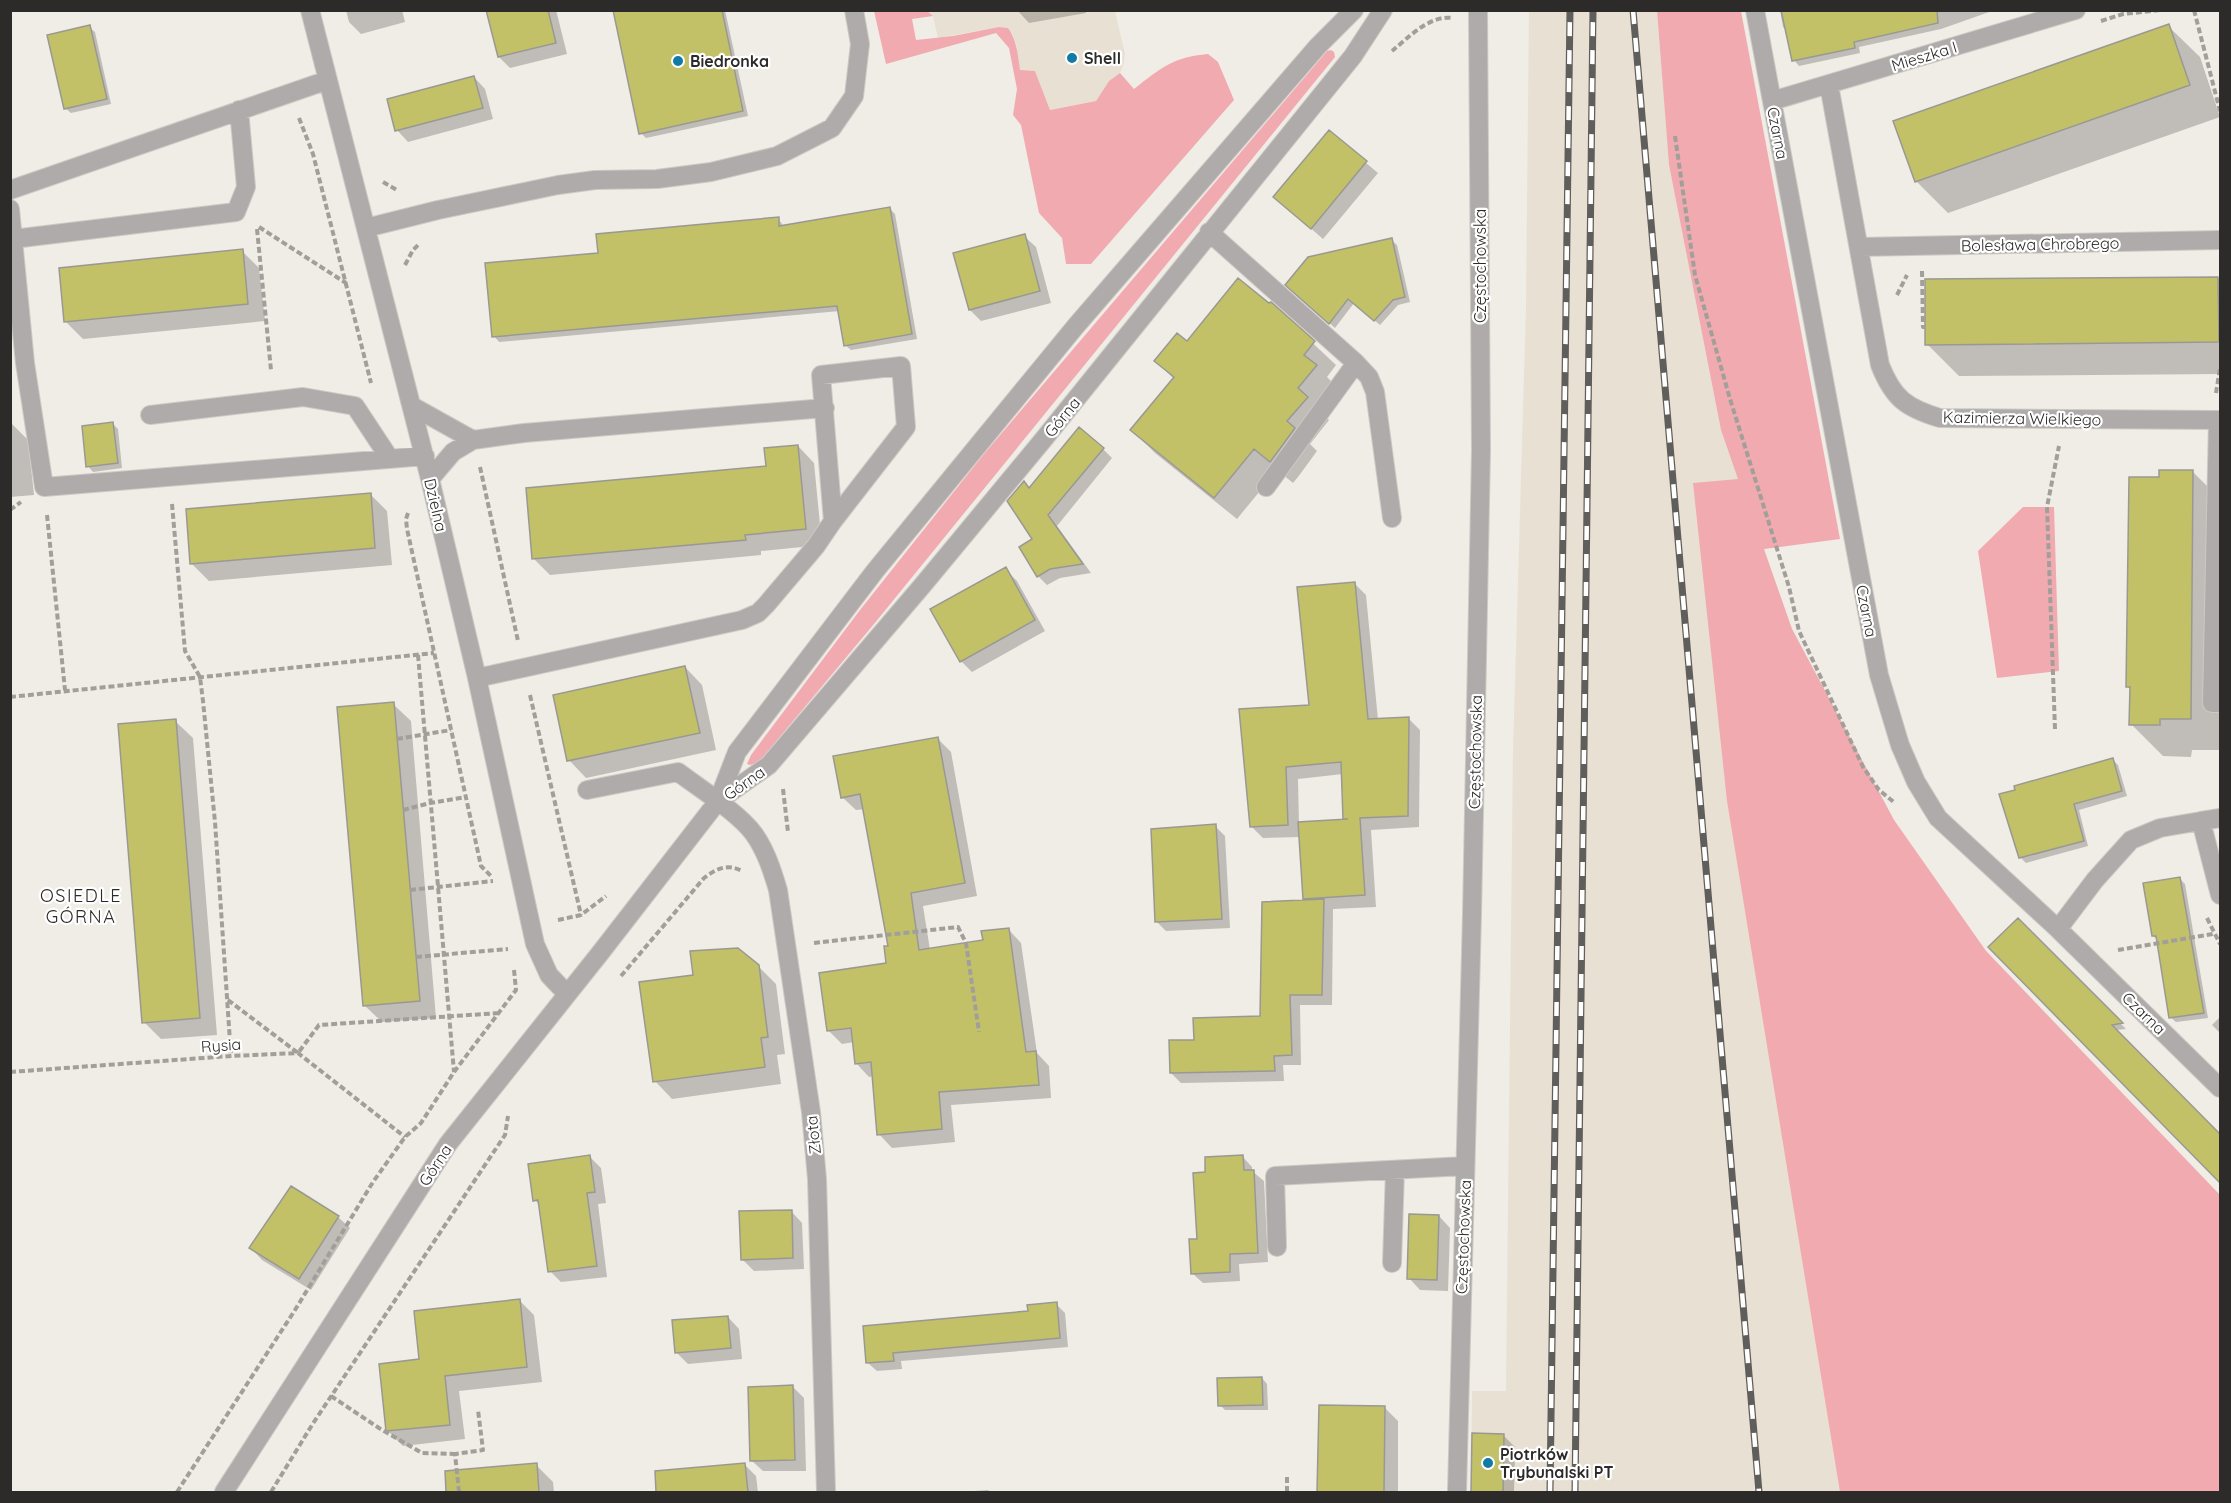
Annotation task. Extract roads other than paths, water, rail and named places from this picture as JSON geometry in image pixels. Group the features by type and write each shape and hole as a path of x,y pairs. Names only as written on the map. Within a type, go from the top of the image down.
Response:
{"street":[{"name":"Dzielna","path":"310,10 430,479 477,678 535,944 549,975 567,994"},
{"path":"366,228 438,210 558,186 595,180 657,179 711,172 777,156 832,128 854,96 860,44 854,10"},
{"name":"Górna","path":"718,801 737,752 883,562 1075,327 1332,30 1354,10"},
{"name":"Górna","path":"224,1492 448,1144 718,801 769,765 930,577 1043,440 1353,56 1383,10"},
{"name":"Częstochowska","path":"1457,1492 1481,450 1478,10"},
{"name":"Czarna","path":"1755,10 1879,675 1900,745 1916,782 1938,818 2058,929 2220,1088"},
{"name":"Mieszka I","path":"1772,100 2076,10"},
{"path":"10,190 328,80"},
{"name":"Kazimierza Wielkiego","path":"1829,85 1880,365 1888,384 1902,402 1920,412 1940,418 2219,420"},
{"path":"13,239 236,212 246,187 239,110"},
{"path":"10,209 18,364 44,487 424,456"},
{"path":"1209,232 1369,377 1375,392 1392,518"},
{"name":"Bolesława Chrobrego","path":"1859,247 2220,240"},
{"path":"1266,487 1356,363"},
{"path":"477,678 750,617 766,605 834,522 906,427 901,366 821,375 834,522"},
{"path":"150,415 303,397 347,404 355,406 390,459"},
{"path":"412,406 473,440"},
{"path":"430,479 453,452 473,440 524,433 825,408"},
{"path":"2219,420 2212,703 2220,703"},
{"name":"Złota","path":"587,790 678,772 718,801 753,833 770,862 778,890 787,946 811,1112 818,1179 826,1492"},
{"path":"2058,929 2095,880 2131,840 2160,828 2220,818"},
{"path":"2201,821 2220,895"},
{"path":"1277,1247 1275,1176 1465,1166"},
{"path":"1392,1263 1395,1170"}],"railway":[{"path":"1550,1492 1570,10"},
{"path":"1575,1492 1593,10"},
{"path":"1633,10 1759,1492"}],"place":[{"name":"Shell","path":"1072,58"},
{"name":"Biedronka","path":"678,61"},
{"name":"Piotrków Trybunalski PT","path":"1488,1463"}],"district":[{"name":"OSIEDLE GÓRNA","path":"81,906"}]}
